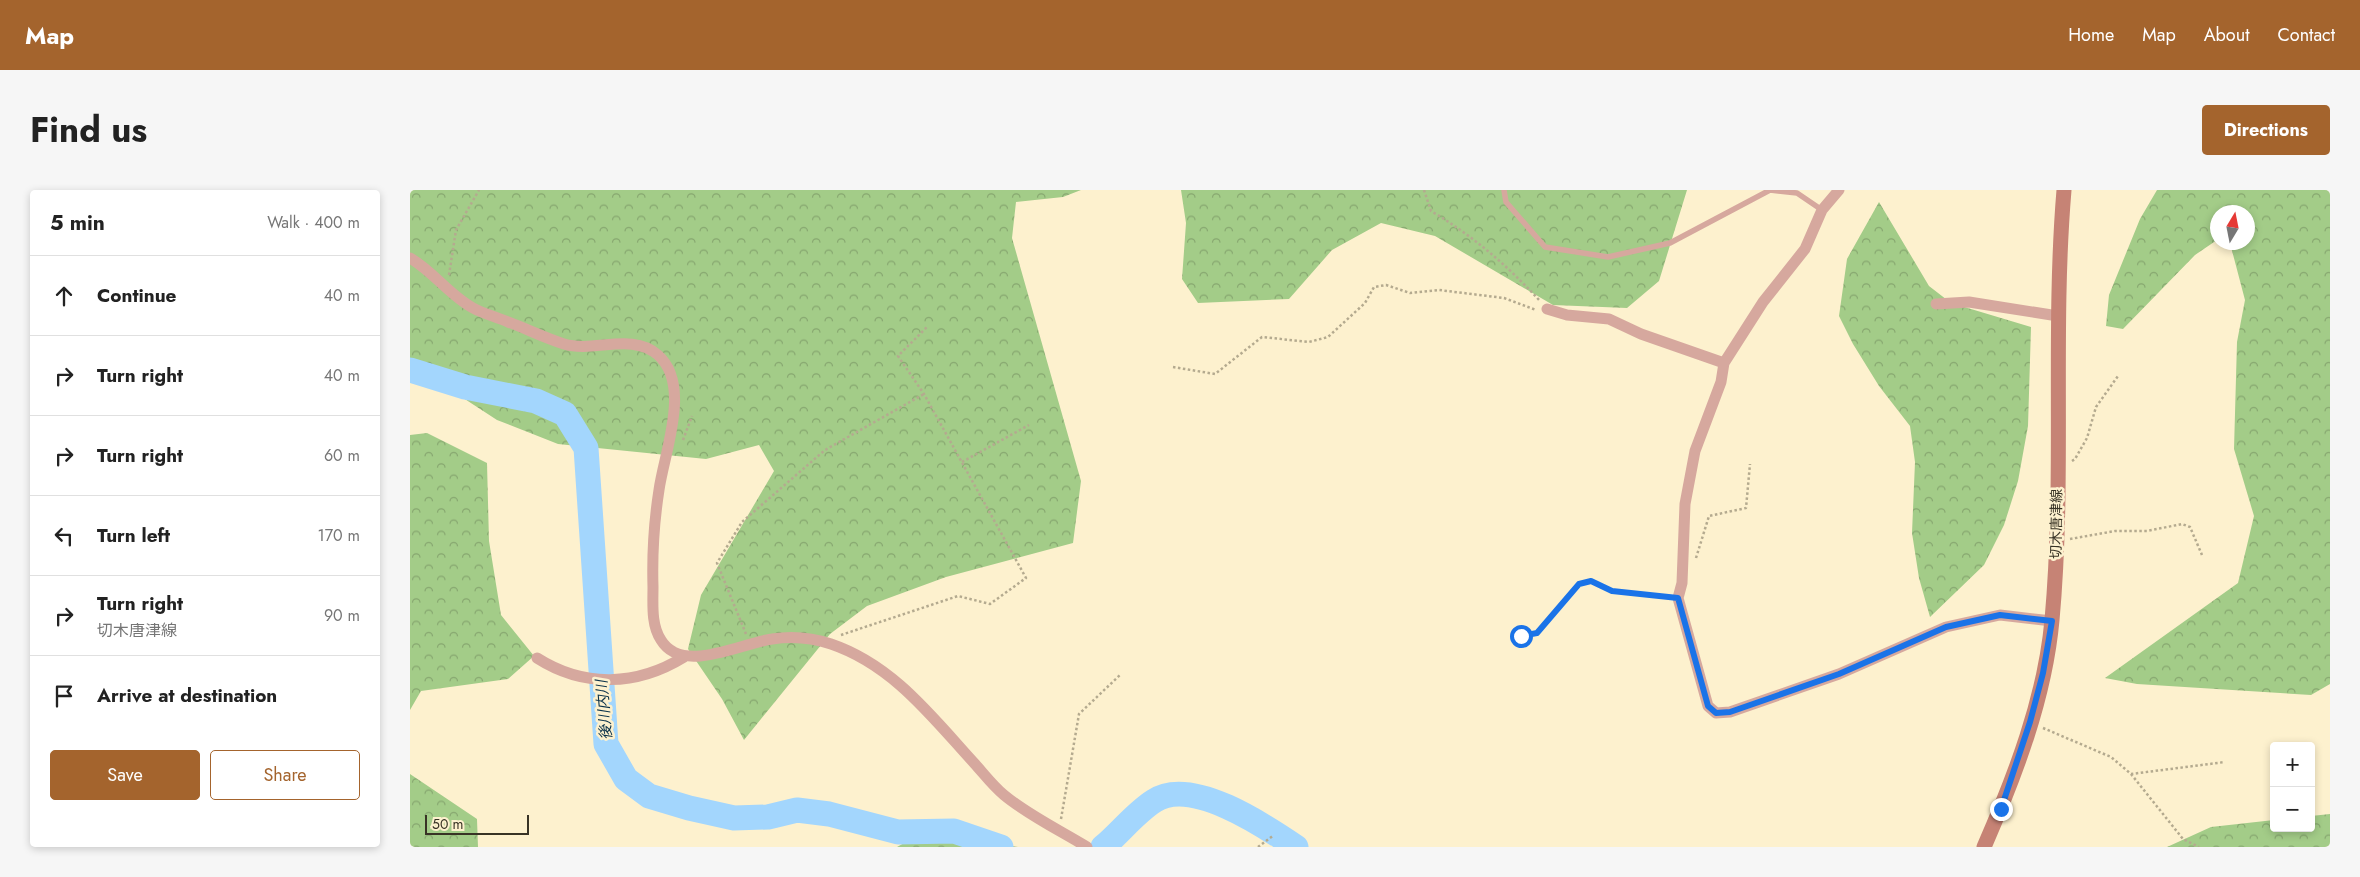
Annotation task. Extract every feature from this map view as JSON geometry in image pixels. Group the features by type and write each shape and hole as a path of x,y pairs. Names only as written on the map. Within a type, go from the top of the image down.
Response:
{"main road":[{"name":"切木唐津線","path":"1984,847 2001,809 2030,722 2043,673 2052,621 2056,542 2059,245 2064,190"}],"street":[{"path":"1839,190 1822,210 1805,249 1763,302 1724,363 1721,382 1693,460 1685,504 1682,583 1678,598 1708,706 1716,713 1730,712 1839,674 1946,627 2000,615 2052,621"},
{"path":"410,258 420,263 446,289 474,308 566,345 592,348 620,343 642,346 658,355 670,372 674,400 672,424 659,487 652,545 653,611 656,628 661,641 671,650 684,656 703,656 772,638 803,638 830,644 868,661 899,682 1004,795 1087,847"},
{"path":"1936,304 1969,302 2058,316"},
{"path":"1548,309 1567,315 1609,318 1641,334 1724,363"},
{"path":"538,658 557,670 577,677 627,679 663,670 684,656"}],"lane":[{"path":"1504,190 1506,202 1545,248 1608,257 1670,243 1770,190 1797,193 1822,210"}],"path":[{"path":"446,289 456,230 479,190"},
{"path":"1424,190 1431,211 1466,232 1509,267 1548,309"},
{"path":"1173,367 1215,374 1262,338 1310,342 1328,337 1365,303 1374,287 1386,285 1410,293 1439,290 1504,298 1538,311 1548,309"},
{"path":"830,644 840,635 958,596 990,604 1026,578 924,394 898,356 927,326"},
{"path":"2057,468 2075,459 2087,438 2096,407 2118,376"},
{"path":"750,644 717,564 742,522 825,450 924,394"},
{"path":"962,462 1029,425"},
{"path":"1696,561 1709,516 1746,508 1750,464"},
{"path":"2056,542 2115,531 2146,531 2182,524 2190,527 2202,555"},
{"path":"1521,636 1537,633 1579,584 1591,581 1612,591 1678,598"},
{"path":"1063,832 1078,714 1120,675"},
{"path":"2030,722 2111,757 2131,774 2183,839 2199,847"},
{"path":"2131,774 2225,762"},
{"path":"1258,847 1274,835"}],"green space":[{"path":"410,190 1081,190 1063,197 1016,202 1012,238 1081,481 1073,543 946,577 867,606 830,634 744,740 722,699 688,649 701,595 774,471 759,445 706,459 558,444 497,420 454,392 410,371"},
{"path":"1181,190 1687,190 1659,281 1627,308 1553,305 1435,236 1381,223 1332,250 1289,299 1198,303 1182,279 1186,223"},
{"path":"2157,190 2330,190 2330,684 2311,695 2137,684 2105,678 2238,583 2254,516 2234,449 2237,342 2245,300 2232,250 2255,250 2255,205 2210,205 2210,245 2195,255 2123,329 2106,326 2109,295 2140,219"},
{"path":"1879,202 1929,286 1951,303 2031,327 2028,426 2018,481 2004,525 1984,565 1930,617 1919,578 1912,533 1915,462 1910,426 1879,386 1853,344 1839,316 1847,259"},
{"path":"427,433 487,463 489,541 501,615 534,656 508,679 421,691 410,710 410,435"},
{"path":"410,774 477,819 478,847 410,847"},
{"path":"2330,814 2330,847 2167,847 2211,827 2270,820 2270,832 2315,832 2315,816"},
{"path":"920,834 1018,847 897,847"}],"waterway":[{"name":"後川内川","path":"410,370 465,387 536,401 565,414 586,448 606,744 626,779 649,796 689,808 734,818 768,817 797,810 829,814 898,832 954,831 1001,847"},
{"name":"後川内川","path":"1103,847 1140,811 1154,801 1169,795 1187,795 1207,799 1227,807 1266,827 1296,847"}],"route":[{"path":"1521,636 1537,633 1579,584 1591,581 1612,591 1678,598 1708,706 1716,713 1730,712 1839,674 1946,627 2000,615 2052,621 2043,673 2030,722 2001,809"}]}
